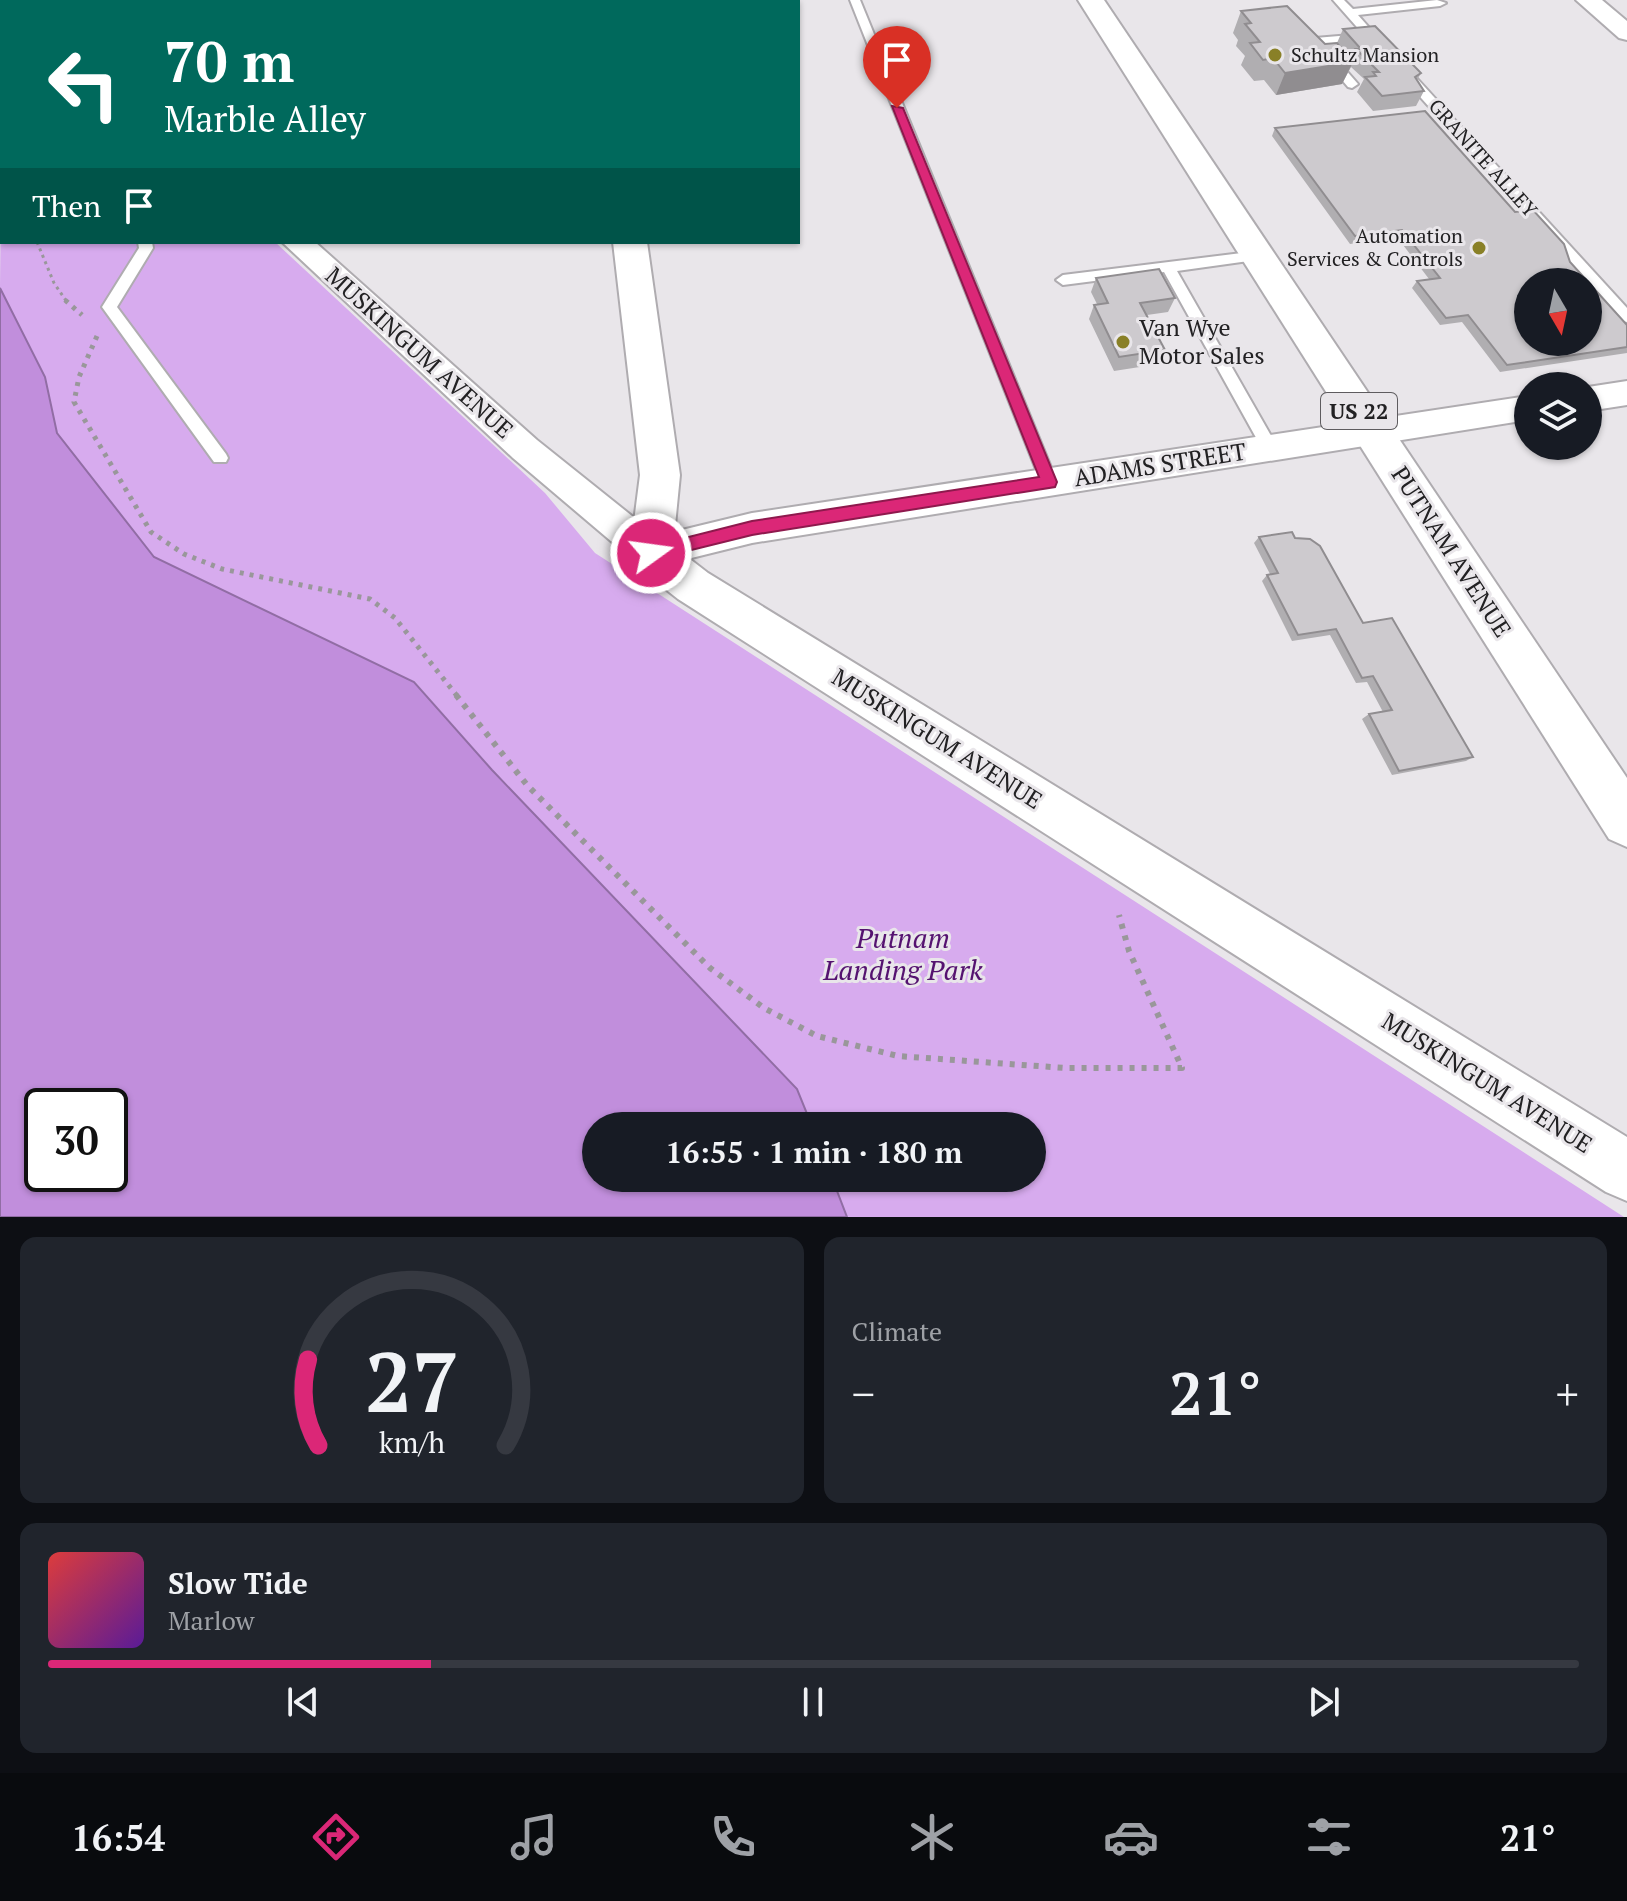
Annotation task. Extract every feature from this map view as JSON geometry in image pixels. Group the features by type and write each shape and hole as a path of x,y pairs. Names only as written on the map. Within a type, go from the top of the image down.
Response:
{"street":[{"name":"PUTNAM AVENUE","path":"1091,0 1627,822"},
{"path":"1588,0 1627,33"},
{"name":"MUSKINGUM AVENUE","path":"299,244 525,449 693,586 1627,1171"},
{"path":"630,244 660,475 651,553"},
{"path":"1602,397 1627,393"},
{"name":"ADAMS STREET","path":"651,553 752,528 1514,410"}],"lane":[{"path":"855,0 1049,482"},
{"path":"1338,0 1392,59"},
{"path":"1350,13 1440,3 1437,0"},
{"path":"1352,84 1315,41 1371,36"},
{"name":"GRANITE ALLEY","path":"1403,71 1627,317"},
{"path":"145,244 146,248 109,307 220,458"},
{"path":"1063,280 1258,256"},
{"path":"1168,267 1270,448"}],"path":[{"path":"38,244 54,286 65,302 88,320"},
{"path":"92,328 97,336 89,361 73,385 74,402 151,532 165,544 213,564 258,578 345,592 369,599 395,618 527,785 710,968 764,1008 817,1036 898,1056 1065,1068 1182,1068 1129,951 1119,915"}],"green space":[{"name":"Putnam Landing Park","path":"0,244 277,244 545,493 595,553 1624,1217 847,1217 837,1192 1046,1192 1046,1112 806,1112 797,1089 492,770 415,682 154,557 57,433 45,377 0,288"}],"shaded area":[{"path":"0,288 45,377 57,433 154,557 414,682 492,770 797,1089 806,1112 582,1112 582,1192 837,1192 847,1217 0,1217"}],"building":[{"path":"1287,6 1325,44 1337,43 1353,62 1285,73 1273,58 1263,60 1250,43 1260,42 1245,24 1251,23 1241,11"},
{"path":"1375,26 1421,73 1415,77 1424,91 1382,96 1365,77 1376,76 1373,72 1379,72 1356,49 1361,49 1343,29"},
{"name":"Automation Services & Controls","path":"1425,111 1515,212 1533,210 1564,244 1575,268 1514,268 1514,356 1567,356 1507,365 1468,315 1446,318 1417,281 1440,278 1402,230 1355,236 1275,128"},
{"name":"Van Wye Motor Sales","path":"1159,269 1175,298 1140,303 1165,350 1119,357 1094,305 1108,303 1096,278"},
{"name":"Automation Services & Controls","path":"1602,297 1627,325 1627,347 1602,351"},
{"path":"1292,532 1295,538 1310,539 1320,546 1363,623 1392,618 1473,757 1399,771 1369,714 1392,710 1373,676 1362,678 1336,629 1298,635 1267,575 1278,573 1259,537"}],"place":[{"name":"Schultz Mansion","path":"1275,55"},
{"name":"Automation Services & Controls","path":"1479,248"},
{"name":"Van Wye Motor Sales","path":"1123,342"}],"route":[{"path":"651,553 752,528 1049,482 897,108"}]}
